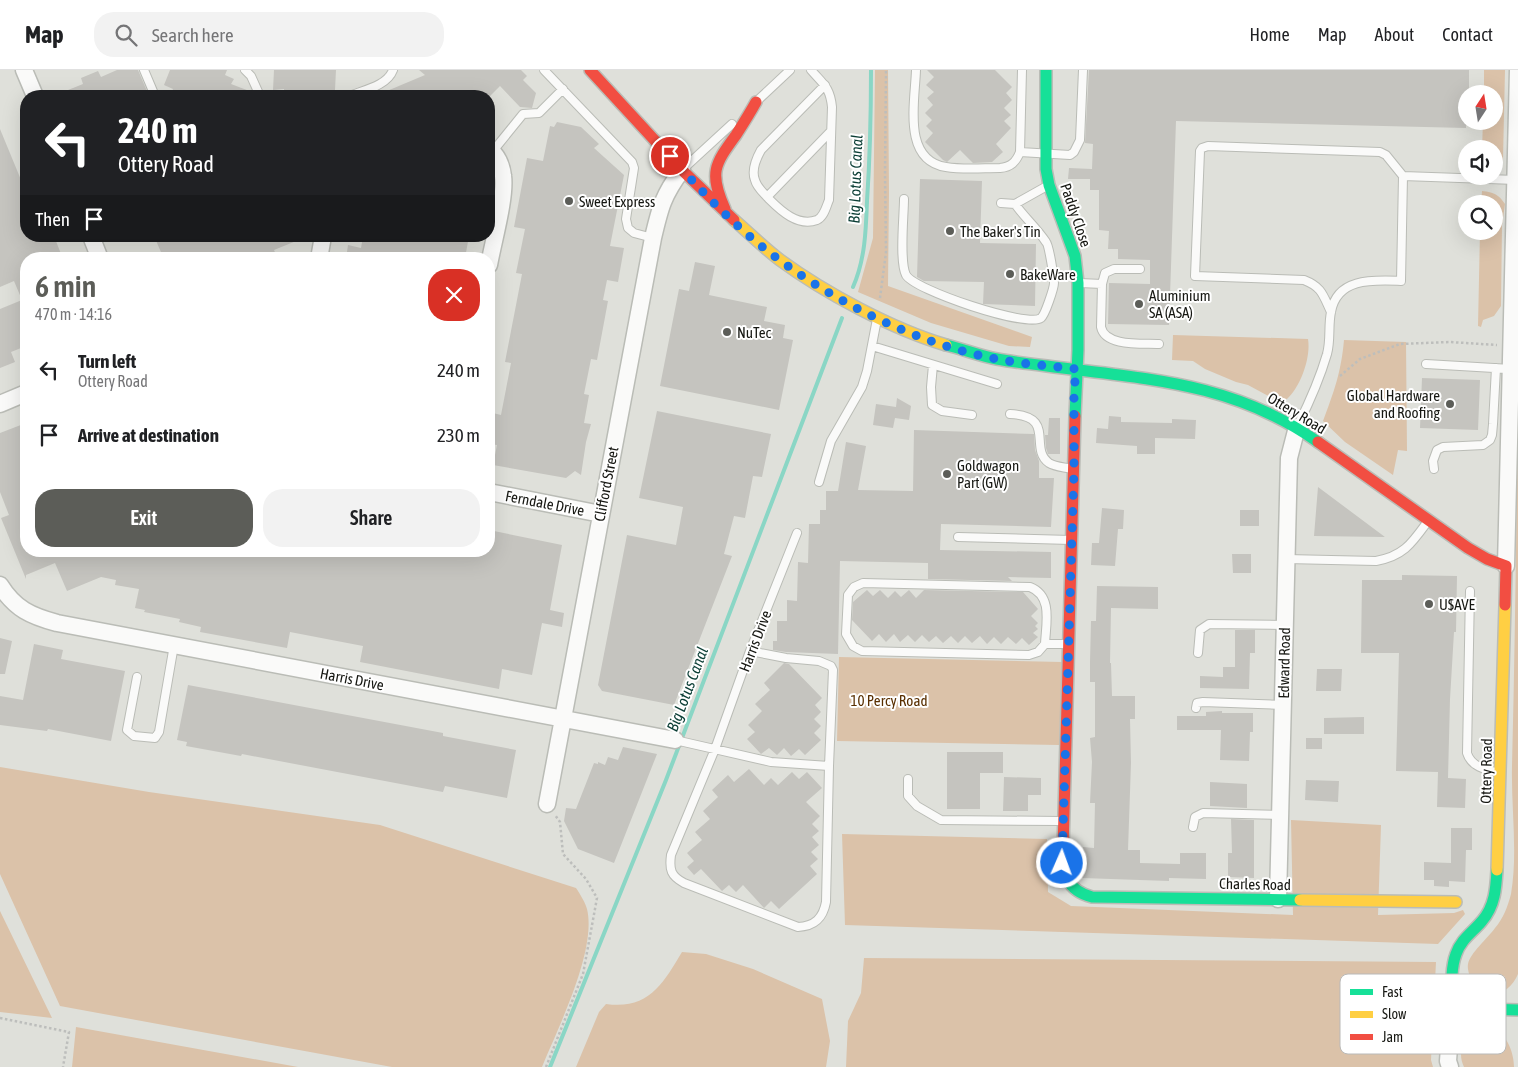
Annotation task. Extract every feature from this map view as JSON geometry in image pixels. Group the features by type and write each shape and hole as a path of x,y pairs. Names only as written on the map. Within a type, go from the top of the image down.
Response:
{"street":[{"path":"26,70 33,90"},
{"name":"Ottery Road","path":"590,70 682,170 727,214 780,260 841,299 903,330 966,351 997,359 1202,388 1269,411 1297,427 1468,548 1487,559 1506,566 1499,870 1496,892 1491,907 1462,941 1456,953 1454,974"},
{"name":"Paddy Close","path":"1046,70 1045,154 1049,186 1075,256 1078,283 1062,863 1064,875"},
{"path":"1506,566 1503,368 1512,346 1518,70"},
{"path":"727,214 715,185 716,164 723,150 744,123 756,102"},
{"path":"495,156 503,175 504,190 495,235"},
{"name":"Clifford Street","path":"547,804 653,238 661,204 669,188 682,170"},
{"path":"0,404 20,396"},
{"name":"Edward Road","path":"1278,900 1288,458 1297,427"},
{"name":"Ferndale Drive","path":"495,493 601,514"},
{"name":"Harris Drive","path":"0,585 21,609 37,618 675,740"},
{"name":"Charles Road","path":"1064,875 1068,883 1076,891 1085,896 1101,898 1456,902"},
{"path":"1449,1054 1450,1067"}],"lane":[{"path":"144,70 152,90"},
{"path":"245,70 251,76 257,90"},
{"path":"364,90 383,83 393,70"},
{"path":"544,70 632,162 634,168 626,219 628,228 653,238"},
{"path":"682,170 790,70"},
{"path":"811,70 824,85 831,94 829,200 824,213 817,220 801,221 786,215 758,187 754,179 756,160 761,150 824,85"},
{"path":"916,70 914,133 919,149 930,161 946,167 1006,168 1014,162 1020,152 1022,70"},
{"path":"1020,152 1070,155 1078,147 1080,140 1083,70"},
{"path":"495,146 523,114 539,113 563,89"},
{"path":"768,197 831,131"},
{"path":"1297,427 1320,375 1326,355 1334,301 1341,292 1350,286 1367,280 1401,281 1403,176 1391,160 1380,152 1208,146 1202,148 1200,151 1195,276 1304,280 1321,289 1331,312"},
{"path":"1403,176 1516,180"},
{"path":"1001,204 1015,204 1049,186"},
{"path":"904,199 903,260 905,274 909,279 932,291 979,309 1035,320 1040,319 1044,315 1054,284 1048,244 1015,204"},
{"path":"1140,269 1109,270 1103,277 1102,333 1107,338 1120,342 1160,344"},
{"path":"1078,283 1102,284"},
{"path":"819,482 830,441 862,387 867,371 877,317"},
{"path":"872,346 997,384"},
{"path":"1426,364 1503,368 1490,440 1483,445 1443,447 1438,450 1433,461 1434,469"},
{"path":"932,365 932,405 942,411 972,415"},
{"path":"1010,414 1021,414 1029,417 1036,423 1040,431 1044,458 1049,463 1074,469"},
{"path":"1286,558 1376,561 1389,559 1409,546 1428,521"},
{"name":"Harris Drive","path":"675,740 692,743 716,749 771,762 829,766 826,902 824,912 818,921 808,926 798,927 684,883 675,878 670,872 671,855 716,749 750,651 797,533"},
{"path":"958,537 1072,540"},
{"path":"1045,644 1046,602 1039,591 1030,587 863,583 854,587 847,600 846,634 853,646 862,651 1029,655 1038,652 1045,644 1068,644"},
{"path":"1470,591 1467,752 1471,762 1501,774"},
{"path":"1198,653 1200,630 1209,624 1285,625"},
{"path":"137,677 127,730 134,736 155,738 159,732 174,645"},
{"path":"750,651 786,658 819,661 830,666 833,670 829,766"},
{"path":"1196,708 1197,703 1203,702 1283,705"},
{"path":"908,779 908,796 917,806 942,820 1064,821"},
{"path":"1193,828 1195,817 1203,813 1281,815"}],"path":[{"path":"879,304 886,252 886,70"},
{"path":"1340,376 1360,359 1400,344 1450,342 1512,346"},
{"path":"546,1067 583,974 596,898 586,879 563,854 560,822 547,804"},
{"path":"0,1018 69,1032 63,1067"}],"green space":[{"path":"875,70 888,70 888,286 1032,337 1030,347 1009,346 931,323 858,292 873,238"},
{"path":"1484,70 1505,70 1503,159 1503,140 1482,140 1483,130 1503,130 1503,85 1484,85"},
{"path":"1482,191 1497,195 1482,195"},
{"path":"1503,201 1505,204 1503,218"},
{"path":"1480,240 1502,240 1501,306 1494,316 1483,320 1481,327 1478,326"},
{"path":"1173,335 1308,339 1309,346 1304,371 1297,387 1287,399 1274,399 1248,385 1205,369 1193,361 1172,360"},
{"path":"1344,340 1406,342 1407,451 1398,450 1393,475 1345,442 1323,421 1336,382"},
{"path":"1518,423 1518,974 1506,989 1506,974 1469,974 1468,966 1472,955 1503,916 1511,894 1514,863 1512,766"},
{"name":"10 Percy Road","path":"839,657 1062,662 1059,745 837,741"},
{"path":"0,767 149,792 380,825 576,888 587,909 589,926 586,946 566,1011 542,1067 392,1067 60,1006 0,874"},
{"path":"1291,820 1381,825 1378,915 1454,913 1463,910 1465,914 1438,944 845,925 842,834 1047,839 1048,892 1071,906 1293,915"},
{"path":"0,911 52,1018 0,1012"},
{"path":"682,952 706,954 753,969 822,999 830,1041 826,1067 576,1067 599,1012 606,1004 621,1005 643,999 661,984"},
{"path":"864,958 1436,962 1435,974 1340,974 1340,1054 1431,1054 1433,1067 846,1067 848,1021 861,993"},
{"path":"76,1027 298,1067 72,1067"},
{"path":"1506,1040 1511,1049 1514,1067 1464,1067 1461,1054 1506,1054"}],"building":[{"path":"117,70 138,70 146,90 68,90 83,84 81,78 98,71 101,77"},
{"path":"170,70 227,70 225,75 234,79 231,84 247,90 173,90 164,85"},
{"path":"274,70 336,70 335,90 273,90"},
{"path":"419,70 521,70 527,76 523,80 536,93 532,108 520,107 500,86 495,91 389,90 425,75"},
{"path":"927,70 995,70 1012,87 1006,93 1012,100 1004,108 1011,115 1004,121 1011,128 996,144 1003,152 992,162 973,163 960,150 947,162 925,142 933,133 926,126 932,120 925,113 933,105 927,98 934,92 926,85 934,77"},
{"path":"1089,70 1469,70 1469,85 1458,85 1458,128 1176,121 1169,325 1108,324 1109,283 1150,284 1150,260 1118,259 1118,249 1108,249 1109,231 1099,230 1099,190 1090,190 1090,179 1068,179 1069,168 1092,169 1093,144 1085,143"},
{"path":"557,122 581,127 599,144 594,148 624,175 610,246 624,248 618,282 607,280 603,300 608,301 597,360 591,359 584,394 589,395 584,423 591,424 581,475 575,471 566,478 495,465 497,445 495,445 495,414 501,415 511,363 505,362 522,274 516,273 525,229 514,227 527,158 543,161 550,126 554,127"},
{"path":"0,129 20,177 20,242 56,242 60,252 20,252 20,295 14,281 0,287"},
{"name":"The Baker's Tin","path":"920,179 982,181 980,243 1036,244 1035,306 983,304 984,282 924,281 917,277"},
{"path":"157,242 294,242 274,250 275,252 161,252"},
{"path":"362,242 468,242 466,252 347,252 348,245 361,248"},
{"name":"NuTec","path":"695,262 715,266 709,295 767,307 764,321 785,325 783,338 793,340 779,410 660,386 679,289 689,291"},
{"path":"20,301 20,348 11,352 15,362 0,368 0,309"},
{"name":"Global Hardware and Roofing","path":"1422,378 1480,380 1478,430 1420,428"},
{"path":"897,398 911,406 909,420 895,418 893,428 873,425 876,404 896,407"},
{"path":"657,411 771,434 762,477 753,476 745,518 734,516 724,554 732,556 674,705 602,691 598,685 627,535 676,545 683,507 639,498"},
{"path":"1109,416 1121,417 1121,422 1172,423 1172,419 1196,420 1195,439 1155,438 1155,454 1137,454 1137,446 1096,443 1097,428 1108,429"},
{"path":"1049,418 1060,418 1060,454 1048,454 1046,448 1045,435 1048,435"},
{"path":"20,425 20,557 495,557 495,531 562,545 550,610 564,613 562,627 542,623 532,675 502,669 499,689 360,662 363,646 290,632 287,648 200,632 201,627 179,622 180,619 144,612 145,610 135,608 139,589 115,585 116,580 101,577 67,591 55,563 26,575 26,579 1,518 9,515 0,492 0,433"},
{"path":"914,430 1034,434 1035,450 1039,461 1039,478 1054,478 1051,527 941,524 940,550 1051,552 1051,578 1008,577 1012,581 928,579 928,563 840,561 838,654 773,650 773,641 777,641 777,621 787,621 787,600 797,601 798,562 808,563 809,524 820,524 820,510 826,510 826,491 838,491 846,442 866,446 858,490 913,491"},
{"path":"1318,487 1385,537 1314,536"},
{"path":"1102,508 1124,510 1123,529 1118,529 1115,566 1091,565 1092,543 1099,543"},
{"path":"1240,510 1259,510 1259,526 1240,526"},
{"path":"1232,554 1251,554 1251,573 1233,573"},
{"path":"1402,575 1457,576 1456,632 1454,632 1450,699 1448,778 1466,779 1465,808 1437,807 1438,772 1396,771 1399,653 1361,653 1362,580 1402,580"},
{"path":"1097,586 1158,587 1158,609 1111,608 1110,663 1112,696 1135,696 1135,719 1130,719 1131,763 1128,850 1140,850 1140,863 1180,864 1180,853 1206,853 1206,879 1169,878 1169,881 1082,878 1083,847 1094,848 1095,803 1090,803 1092,762 1090,738 1095,737 1095,682 1090,682 1090,662 1091,621 1096,621"},
{"path":"867,590 873,596 880,590 888,598 895,591 901,597 909,590 916,598 924,590 1023,592 1038,609 1031,616 1038,623 1035,626 1038,629 1033,633 1038,637 1029,645 1022,638 1016,644 1008,637 1001,644 994,637 987,644 980,636 972,643 965,636 958,643 951,636 943,643 936,636 929,642 922,635 915,642 908,635 900,642 894,634 886,642 879,634 872,641 852,620 853,602"},
{"path":"1235,630 1255,630 1255,653 1250,653 1249,689 1200,688 1200,676 1223,677 1223,667 1235,667"},
{"path":"0,638 12,641 5,674 0,674"},
{"path":"34,644 63,650 61,659 125,671 111,741 48,729 47,731 0,725 0,696 23,700"},
{"path":"784,663 789,664 822,698 815,705 821,712 814,719 821,726 814,733 821,740 805,755 799,749 791,756 784,748 777,755 769,748 761,754 747,739 755,732 748,725 762,711 755,704 770,690 764,683"},
{"path":"1317,669 1342,669 1341,691 1316,691"},
{"path":"188,685 443,733 443,736 516,750 507,798 445,786 443,792 242,754 241,756 186,746 187,742 177,740"},
{"path":"1222,711 1222,713 1253,713 1253,732 1250,732 1249,761 1220,760 1221,730 1177,730 1177,716 1206,716 1206,712"},
{"path":"1364,717 1364,734 1324,734 1324,718"},
{"path":"1306,738 1322,738 1322,749 1306,749"},
{"path":"623,747 657,754 614,863 578,849 564,821 566,808 576,809 594,763 598,764 598,762 605,765 608,757 618,760"},
{"path":"947,752 1003,752 1003,773 980,773 980,809 947,809"},
{"path":"749,769 764,785 771,778 778,785 792,772 799,779 807,772 822,788 806,802 820,816 812,824 819,831 812,837 819,845 811,852 818,859 810,866 817,874 779,909 771,901 764,908 743,885 736,892 729,885 722,891 701,869 694,875 687,867 694,861 687,853 702,840 695,832 710,819 703,811 718,797 712,790 728,775 734,782"},
{"path":"1004,777 1041,778 1041,795 1028,795 1028,811 1003,811"},
{"path":"1306,780 1339,781 1338,802 1305,800"},
{"path":"1210,782 1247,784 1247,808 1210,806"},
{"path":"1231,819 1254,820 1254,878 1228,877 1228,853 1232,853"},
{"path":"1451,828 1472,828 1472,850 1466,850 1465,882 1449,881 1449,887 1434,886 1434,880 1424,880 1424,862 1451,863"}],"waterway":[{"name":"Big Lotus Canal","path":"853,287 860,266 865,234 870,152 871,70"},
{"name":"Big Lotus Canal","path":"550,1067 666,780 842,318"}],"traffic: fast":[{"path":"1046,70 1046,169 1049,185 1075,256 1078,283 1078,350 1075,416"},
{"path":"946,345 997,359 1188,386 1254,407 1286,422 1318,442"},
{"path":"1063,849 1065,873 1071,885 1076,890 1092,897 1300,900"},
{"path":"1452,974 1458,949 1490,909 1495,890 1497,870"},
{"path":"1506,1010 1518,1010"}],"traffic: slow":[{"path":"734,220 780,260 817,285 882,320 946,345"},
{"path":"1497,870 1505,605"},
{"path":"1300,900 1456,902"}],"traffic: jam":[{"path":"590,70 682,170 734,220"},
{"path":"725,209 717,186 716,170 723,154 756,102"},
{"path":"1063,849 1075,416"},
{"path":"1318,442 1468,548 1487,559 1506,566 1505,605"}],"place":[{"name":"Sweet Express","path":"569,201"},
{"name":"The Baker's Tin","path":"950,231"},
{"name":"BakeWare","path":"1010,274"},
{"name":"Aluminium SA (ASA)","path":"1139,304"},
{"name":"NuTec","path":"727,332"},
{"name":"Global Hardware and Roofing","path":"1450,404"},
{"name":"Goldwagon Part (GW)","path":"947,474"},
{"name":"U$AVE","path":"1429,604"}],"route":[{"path":"670,156 682,170 763,247 811,281 860,309 903,330 966,351 997,359 1077,369 1074,388 1074,469 1062,863"}]}
